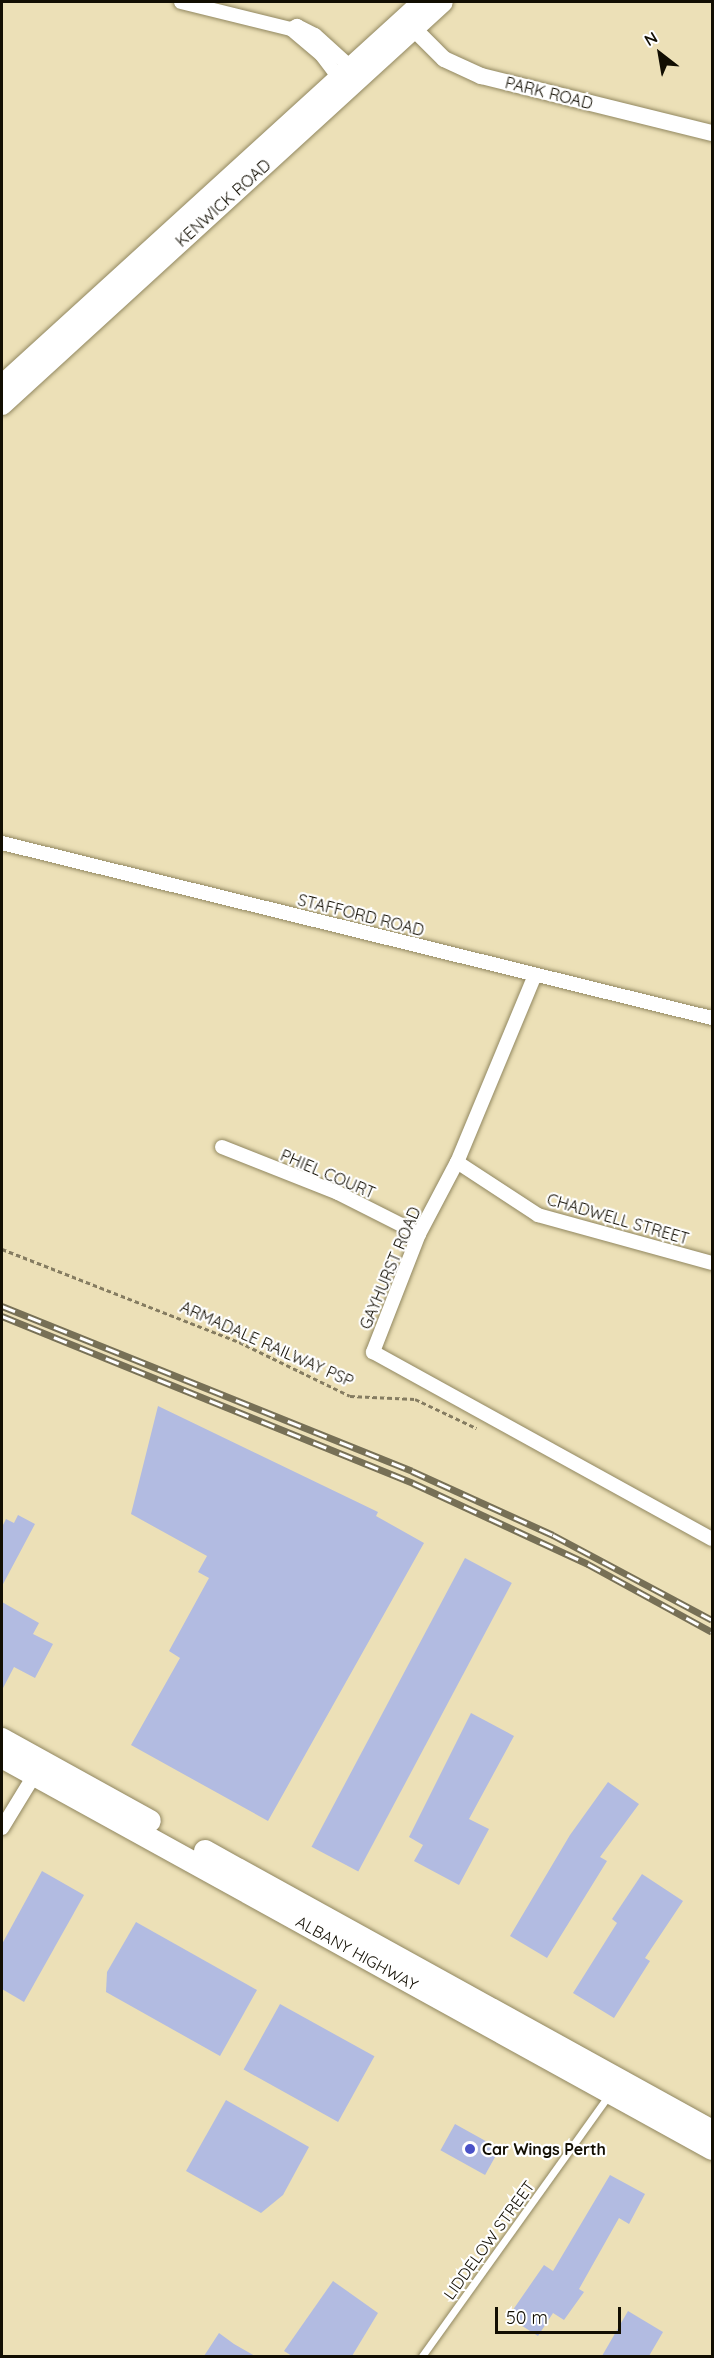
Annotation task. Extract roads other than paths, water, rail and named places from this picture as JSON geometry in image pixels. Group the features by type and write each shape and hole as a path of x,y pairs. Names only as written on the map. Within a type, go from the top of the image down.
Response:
{"highway":[{"name":"ALBANY HIGHWAY","path":"2,1739 38,1768 615,2087 712,2150"},
{"name":"ALBANY HIGHWAY","path":"2,1757 38,1768"},
{"name":"ALBANY HIGHWAY","path":"615,2087 712,2131"}],"main road":[{"name":"KENWICK ROAD","path":"409,23 422,2"},
{"name":"KENWICK ROAD","path":"2,384 409,23 443,2"},
{"name":"KENWICK ROAD","path":"2,405 349,77"}],"street":[{"path":"181,2 291,29 349,77"},
{"name":"PARK ROAD","path":"409,23 444,59 481,76 712,133"},
{"name":"STAFFORD ROAD","path":"2,843 712,1018"},
{"name":"GAYHURST ROAD","path":"535,975 457,1162 419,1234 373,1352 712,1539"},
{"name":"PHIEL COURT","path":"222,1147 338,1193 419,1234"},
{"name":"CHADWELL STREET","path":"457,1162 538,1215 712,1263"},
{"path":"2,1828 38,1768"}],"lane":[{"name":"LIDDELOW STREET","path":"423,2356 615,2087"}],"railway":[{"path":"2,1306 412,1471 553,1535 712,1620"},
{"path":"2,1316 413,1483 588,1564 712,1632"}],"place":[{"name":"Car Wings Perth","path":"470,2149"}]}
